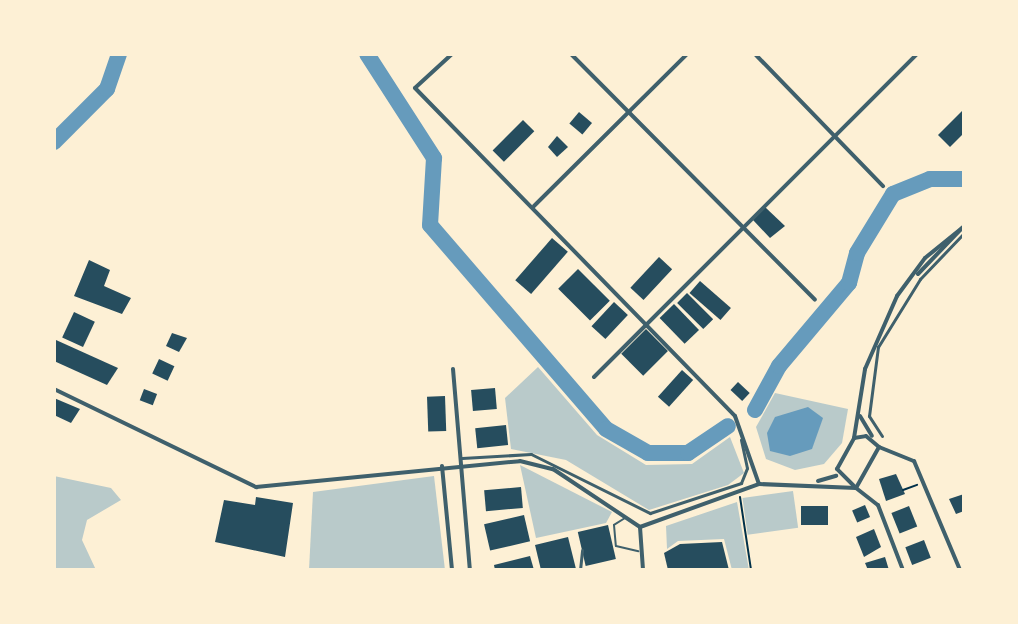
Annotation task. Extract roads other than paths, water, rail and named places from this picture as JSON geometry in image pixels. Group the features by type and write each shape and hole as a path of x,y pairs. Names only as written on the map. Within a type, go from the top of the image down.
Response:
{"street":[{"path":"452,54 415,88 534,206 735,416 759,484"},
{"path":"571,54 815,300"},
{"path":"534,206 687,54"},
{"path":"755,54 883,186"},
{"path":"594,377 917,54"},
{"path":"913,278 963,229"},
{"path":"837,476 854,438 878,333 913,278 963,229"},
{"path":"882,436 869,416 878,347 920,279 963,229"},
{"path":"453,369 470,570"},
{"path":"54,389 256,487 531,454 650,513 741,483 747,468 737,428"},
{"path":"859,414 879,447 906,455 926,481 960,570"},
{"path":"854,438 873,438"},
{"path":"856,488 879,447"},
{"path":"461,461 520,461 553,469 640,527"},
{"path":"442,466 452,570"},
{"path":"816,482 837,476 878,505 903,570"},
{"path":"640,527 759,484 816,482 856,488"},
{"path":"640,527 638,551 643,570"},
{"path":"580,570 582,550"}],"lane":[{"path":"626,518 614,525 616,546 638,551"}],"water":[{"path":"808,407 823,418 812,449 790,456 770,451 767,433 775,417"}],"waterway":[{"path":"54,142 107,89 119,54"},
{"path":"367,54 434,158 430,225 606,429 648,453 688,453 728,426"},
{"path":"755,410 779,366 849,283 857,253 893,194 930,179 964,179"}]}
